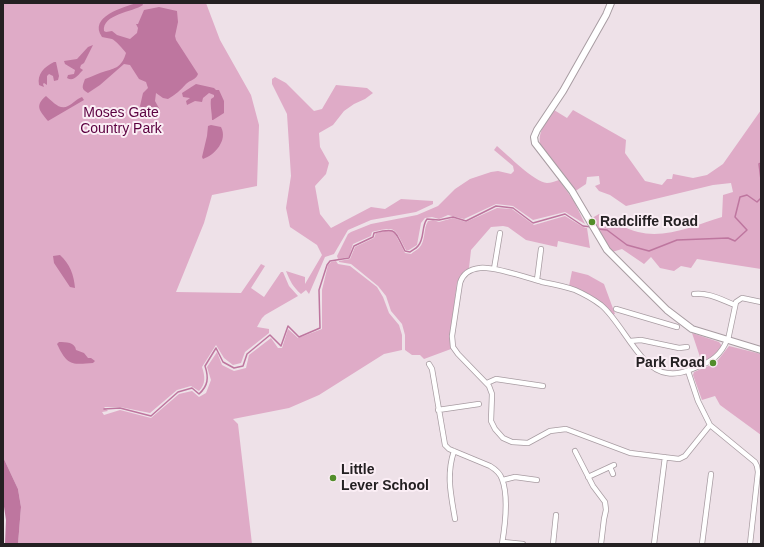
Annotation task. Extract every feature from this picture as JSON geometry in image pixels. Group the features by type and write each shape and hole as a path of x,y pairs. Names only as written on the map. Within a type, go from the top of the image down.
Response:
{"main road":[{"path":"611,3 606,15 571,78 536,130 534,137 535,143 544,157 572,192 607,250 677,318 692,329 761,350"}],"street":[{"path":"494,269 496,241 500,233"},
{"path":"537,280 542,257 541,249"},
{"path":"710,425 685,456 679,459 630,453 566,429 550,430 528,443 516,443 507,440 499,434 491,421 491,389 455,350 452,336 459,287 463,275 471,270 480,268 494,269 573,290 590,298 606,310 647,363 658,371 667,373 688,371 712,360 725,346 728,340 735,305 739,299 742,298 761,302"},
{"path":"694,294 701,293 735,305"},
{"path":"616,309 677,327"},
{"path":"667,324 677,318"},
{"path":"630,341 641,340 678,348 687,347"},
{"path":"429,364 432,369 445,445 449,449 490,466 496,470 503,480 506,506 502,543 523,544"},
{"path":"688,371 698,401 710,425 757,466 758,472 750,544"},
{"path":"487,383 491,380 496,380 543,386"},
{"path":"438,410 467,403 479,404"},
{"path":"454,451 450,462 449,476 455,519"},
{"path":"584,452 576,453 594,489 603,499 606,507 601,544"},
{"path":"654,544 665,457"},
{"path":"588,477 612,466 613,474"},
{"path":"702,544 711,474"},
{"path":"503,480 515,477 537,480"},
{"path":"553,544 556,515"}],"green space":[{"name":"Moses Gate Country Park","path":"3,3 206,3 220,40 251,95 259,125 257,186 212,195 204,223 176,292 241,293 261,264 265,266 251,288 264,297 281,272 283,272 289,286 298,296 262,318 257,327 269,329 269,333 245,352 241,363 233,365 224,358 216,345 202,367 204,380 203,386 199,391 191,386 177,390 150,413 120,407 104,407 108,411 102,412 104,415 120,410 151,418 179,394 192,391 199,397 206,393 211,380 207,367 217,352 222,365 234,371 246,368 249,355 271,338 278,348 282,348 288,329 298,338 322,329 322,290 328,265 331,262 336,261 338,264 350,266 377,287 383,297 389,313 399,325 402,335 402,350 384,354 319,395 289,408 233,419 238,424 252,544 18,544 21,507 18,489 3,457"},
{"path":"275,77 286,83 314,111 322,109 336,85 367,88 373,93 344,111 333,125 319,133 320,147 329,163 326,174 315,186 320,214 331,228 371,207 385,209 401,199 433,201 433,204 416,212 371,220 348,230 334,254 325,257 309,294 306,290 301,294 298,291 292,284 286,271 305,277 305,284 322,255 317,245 290,227 286,208 291,176 287,114 272,84 272,79"},
{"path":"554,110 567,118 573,110 626,140 625,153 645,181 662,185 667,179 672,179 673,174 693,178 707,175 723,164 761,110 761,269 697,259 691,268 681,266 674,271 660,268 651,257 644,264 622,249 612,252 592,218 599,214 629,229 649,234 659,234 681,230 722,217 723,195 733,192 731,183 713,185 626,206 610,195 599,191 595,186 600,184 599,176 587,177 586,184 574,192 541,147 541,132"},
{"path":"497,146 521,168 535,178 547,183 559,180 574,201 585,224 565,212 533,220 513,206 496,204 464,219 448,215 439,219 432,217 425,218 421,223 417,245 409,250 406,250 394,230 386,229 372,232 371,236 353,244 349,257 338,259 337,256 348,234 351,232 371,224 417,215 438,206 455,189 470,179 498,171 511,174 514,171 513,166 494,150"},
{"path":"497,208 512,209 534,225 565,216 587,228 590,248 558,241 557,247 526,240 508,227 491,227 471,250 469,268 461,275 457,283 450,336 451,349 424,359 420,355 412,355 405,350 405,335 402,324 391,311 386,296 378,286 351,264 339,261 350,259 355,247 374,238 376,233 389,230 394,232 405,253 411,254 421,245 428,221 433,220 439,222 453,218 466,222"},
{"path":"572,271 588,275 604,284 615,314 612,315 603,305 588,293 569,286"},
{"path":"692,333 719,342 722,346 713,357 702,363"},
{"path":"729,346 761,354 761,435 720,405 715,396 702,400 693,375 694,372 713,364 718,360"}],"shaded area":[{"path":"137,3 142,3 143,5 113,17 105,25 104,31 112,31 117,35 130,39 137,33 138,28 136,24 138,24 144,10 159,7 177,11 178,22 175,36 176,40 198,74 196,78 168,99 163,98 156,93 155,101 160,110 151,107 142,109 140,106 143,93 148,88 146,82 139,79 130,65 124,64 100,85 88,93 83,88 85,79 119,66 126,53 113,40 102,37 99,30 103,19 116,10"},
{"path":"93,45 84,63 81,65 80,68 83,70 74,79 67,78 68,75 74,74 75,70 65,64 64,61 77,59 88,47"},
{"path":"56,62 59,76 58,80 54,81 53,76 49,74 47,76 47,85 44,83 44,87 39,85 40,74 47,66"},
{"path":"196,84 219,90 224,101 224,113 212,120 211,99 214,95 209,93 203,98 202,102 195,101 187,105 186,101 190,98 183,97 182,93"},
{"path":"46,96 56,105 62,107 70,105 82,97 84,100 48,121 39,106"},
{"path":"211,125 221,127 223,132 222,142 216,151 203,159 202,157 208,126"},
{"path":"60,255 71,270 75,288 70,287 54,263 53,256"},
{"path":"59,342 67,342 74,345 76,350 84,353 88,358 95,361 93,363 86,364 70,362 64,356 57,344"},
{"path":"3,457 18,489 21,507 18,544 5,544 6,520 3,500"}],"waterway":[{"path":"761,163 759,164 761,180"},
{"path":"598,229 607,230 627,245 649,251 677,240 728,238 735,241 747,230 735,217 740,197 747,195 757,202 761,198"},
{"path":"104,409 120,408 151,416 178,392 192,388 199,394 202,391 207,382 205,366 216,348 223,362 234,368 243,366 247,354 270,335 281,346 288,326 299,337 320,328 319,290 327,265 330,261 349,258 354,246 373,237 374,233 387,230 394,232 405,251 410,252 420,243 427,219 439,220 453,217 466,221 496,206 513,208 533,223 565,214 583,226 592,227"}],"place":[{"name":"Radcliffe Road","path":"592,222"},
{"name":"Park Road","path":"713,363"},
{"name":"Little Lever School","path":"333,478"}]}
